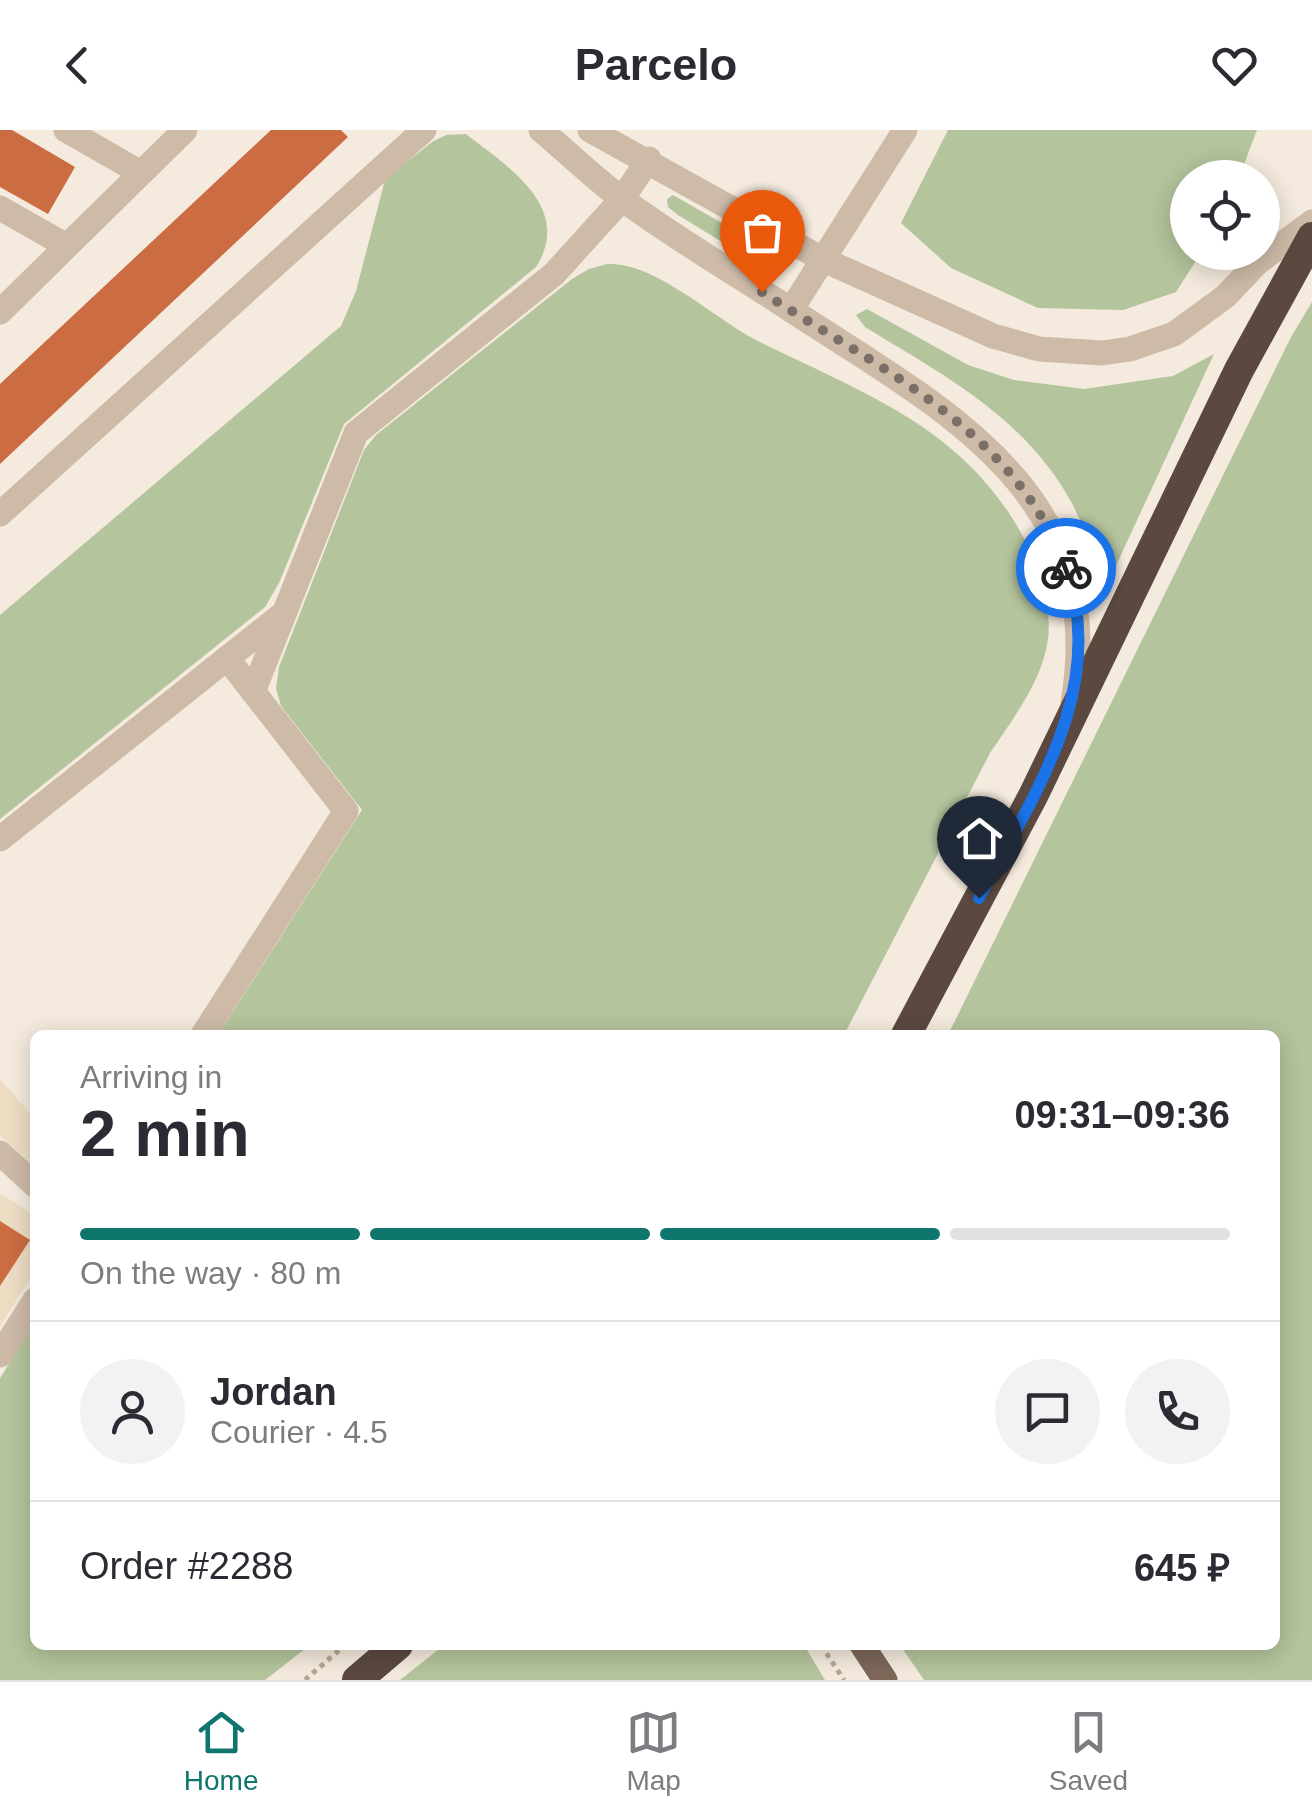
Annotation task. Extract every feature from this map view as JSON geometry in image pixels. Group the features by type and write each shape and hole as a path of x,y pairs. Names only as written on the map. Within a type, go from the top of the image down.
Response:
{"highway":[{"path":"909,1030 1057,748 1239,370 1312,236"},
{"path":"357,1680 392,1650"}],"main road":[{"path":"865,1650 885,1680"}],"street":[{"path":"66,130 141,173"},
{"path":"0,312 185,130"},
{"path":"0,514 424,130"},
{"path":"541,130 622,199 902,380 966,427 1006,466 1044,520 1068,576 1079,641 1072,704 1057,748"},
{"path":"590,130 824,260 993,336 1039,349 1102,353 1130,349 1174,334 1226,296 1257,263 1312,222"},
{"path":"791,310 906,130"},
{"path":"253,692 356,433 554,274 622,199 648,160"},
{"path":"0,208 67,246"},
{"path":"0,839 284,613"},
{"path":"206,1030 346,810 226,658"},
{"path":"0,1153 30,1180"},
{"path":"0,1355 30,1308"}],"path":[{"path":"304,1680 339,1650"},
{"path":"823,1650 844,1680"}],"green space":[{"path":"948,130 1257,130 1246,160 1170,160 1170,270 1190,270 1176,292 1123,310 1038,308 951,268 901,223"},
{"path":"466,134 516,174 541,207 547,225 546,245 536,267 344,424 279,583 265,607 0,819 0,615 341,326 356,291 385,180 432,142 446,135"},
{"path":"673,195 767,249 781,263 779,268 763,267 678,215 668,207 667,199"},
{"path":"607,264 626,266 665,282 760,342 912,420 976,472 1027,544 1044,590 1048,639 1033,684 990,753 847,1030 221,1030 362,810 281,706 276,688 279,667 364,450 376,435 589,269"},
{"path":"1312,302 1312,1680 924,1680 903,1650 1280,1650 1280,1030 950,1030 1290,339"},
{"path":"867,309 968,365 1014,380 1084,389 1173,376 1214,354 1107,585 1078,515 1047,465 1002,418 976,398 865,327 856,315"},
{"path":"30,1331 30,1650 304,1650 265,1680 0,1680 0,1378"},
{"path":"438,1650 807,1650 825,1680 400,1680"}],"shaded area":[{"path":"0,1079 30,1113 30,1162 0,1135"},
{"path":"0,1193 30,1213 30,1279 0,1326 0,1286 29,1240 0,1221"}],"building":[{"path":"0,130 12,130 75,167 48,214 0,187"},
{"path":"271,130 341,130 348,137 0,464 0,384"},
{"path":"0,1221 30,1240 0,1286"}],"way so far":[{"path":"762,292 902,380 981,439 1027,493 1066,568"}],"route":[{"path":"979,898 1034,796 1072,704 1079,641 1066,568"}]}
